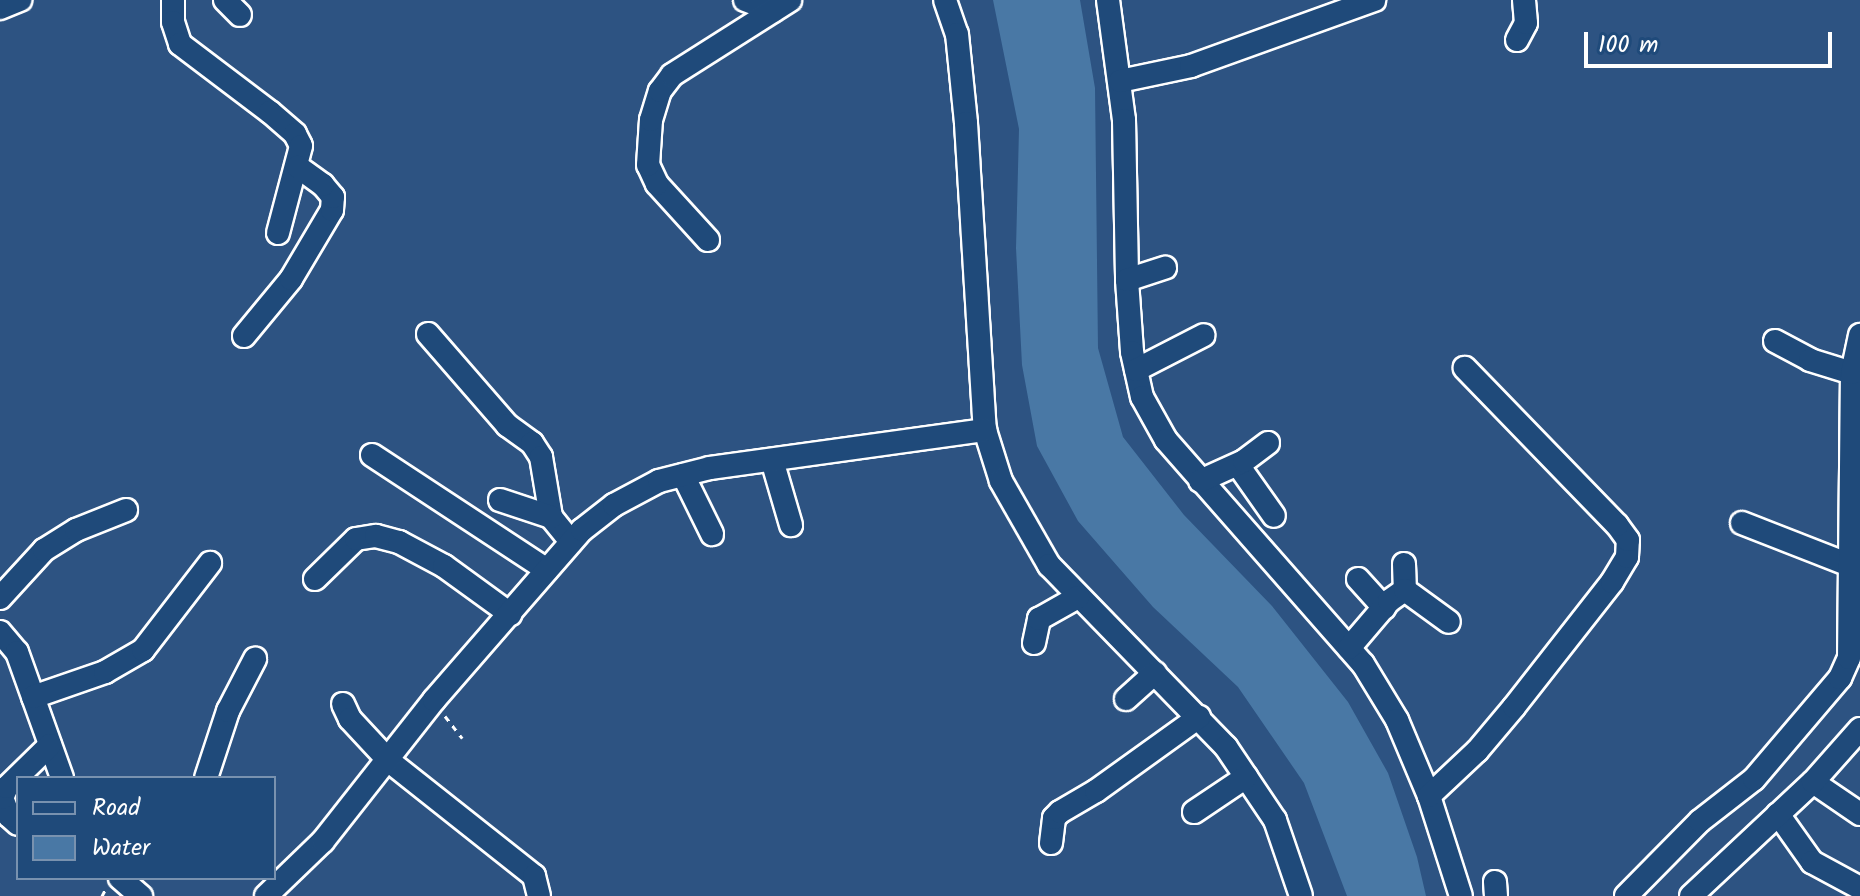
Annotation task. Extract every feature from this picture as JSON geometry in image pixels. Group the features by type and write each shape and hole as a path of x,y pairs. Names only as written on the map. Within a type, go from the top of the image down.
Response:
{"street":[{"path":"0,8 19,0"},
{"path":"173,0 173,22 180,44 295,134 301,146 298,167 278,233"},
{"path":"745,0 781,5"},
{"path":"945,0 957,34 966,123 985,430 1001,481 1032,541 1078,597 1199,717 1246,777 1275,820 1301,896"},
{"path":"1108,0 1120,81 1127,280 1136,370 1142,397 1166,440 1349,648 1397,720 1429,796 1461,896"},
{"path":"1120,81 1191,66 1374,0"},
{"path":"1517,40 1526,23 1524,0"},
{"path":"708,240 657,184 648,165 651,120 660,91 672,75 781,5"},
{"path":"244,336 291,279 332,210 333,197 298,167"},
{"path":"1127,280 1165,268"},
{"path":"428,334 507,425 532,443 541,457 551,517 571,542"},
{"path":"1136,370 1204,335"},
{"path":"1626,896 1700,821 1754,779 1840,678 1849,658 1852,373 1860,335"},
{"path":"1775,341 1810,360 1852,373"},
{"path":"1429,796 1477,751 1514,707 1612,582 1627,557 1628,540 1617,525 1465,368"},
{"path":"266,896 323,841 434,700 571,542 614,505 659,481 683,475 985,430"},
{"path":"1200,481 1238,465 1268,443"},
{"path":"372,455 547,570"},
{"path":"772,460 791,525"},
{"path":"1238,465 1274,516"},
{"path":"683,475 712,534"},
{"path":"500,500 551,517"},
{"path":"0,598 44,550 76,530 126,510"},
{"path":"1742,523 1850,565"},
{"path":"315,579 356,539 376,536 399,542 444,566 510,614"},
{"path":"33,697 105,672 143,650 210,563"},
{"path":"1404,564 1405,590"},
{"path":"1358,579 1384,608"},
{"path":"1349,648 1384,608 1405,590"},
{"path":"1405,590 1449,622"},
{"path":"1034,643 1039,619 1078,597"},
{"path":"0,632 17,652 61,776"},
{"path":"207,776 228,711 255,659"},
{"path":"1126,699 1155,673"},
{"path":"343,704 350,719 389,761 534,876 539,896"},
{"path":"1051,843 1054,818 1060,812 1096,791 1199,717"},
{"path":"1691,896 1813,782 1860,729"},
{"path":"18,776 50,745"},
{"path":"1194,812 1246,777"},
{"path":"16,778 1,799 9,816 16,822"},
{"path":"1813,782 1860,814"},
{"path":"1778,814 1812,862 1860,888"}],"path":[{"path":"434,700 462,738"}],"water":[{"path":"993,0 1080,0 1095,88 1098,348 1123,437 1184,515 1272,606 1348,702 1388,773 1417,857 1426,896 1347,896 1304,783 1238,687 1153,607 1078,521 1037,446 1022,365 1016,248 1019,129"}]}
